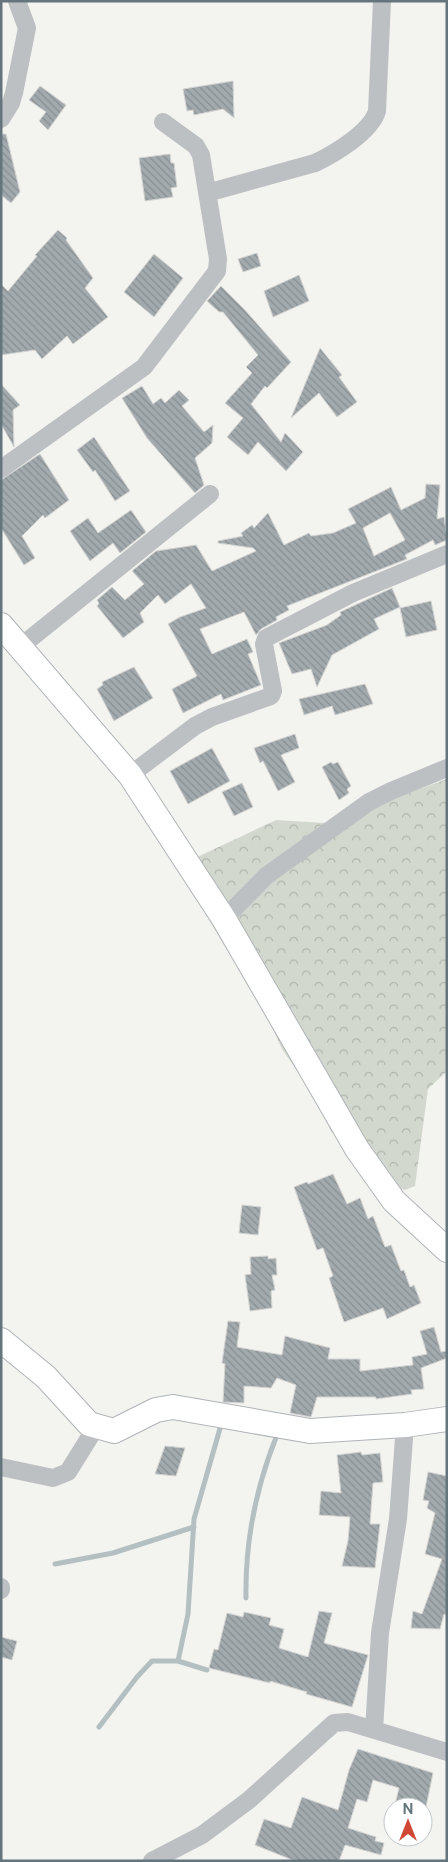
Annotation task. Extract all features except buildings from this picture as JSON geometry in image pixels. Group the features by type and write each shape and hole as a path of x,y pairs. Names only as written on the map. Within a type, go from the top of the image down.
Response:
{"main road":[{"path":"1,625 130,775 224,919 356,1149 398,1205 447,1250"},
{"path":"1,1340 46,1377 89,1424 114,1431 156,1410 174,1408 310,1432 405,1425 447,1419"}],"street":[{"path":"1,120 11,103 14,93 27,28 17,1"},
{"path":"208,193 315,163 329,156 369,127 375,120 378,111 382,1"},
{"path":"1,469 144,368 217,271 218,259 201,155 196,146 164,122"},
{"path":"20,647 210,494"},
{"path":"130,775 195,726 212,717 271,696 273,691 264,644 266,638 353,593 447,554"},
{"path":"224,919 266,876 368,802 447,768"},
{"path":"374,1730 380,1632 398,1519 405,1425"},
{"path":"1,1468 53,1478 61,1476 68,1472 96,1427"},
{"path":"152,1861 202,1835 249,1800 329,1726 341,1721 447,1752"}],"green space":[{"path":"447,779 447,1071 428,1089 415,1186 405,1190 394,1187 350,1128 332,1133 313,1094 282,1049 265,1012 209,920 180,865 276,820 326,823"}],"waterway":[{"path":"178,1661 188,1614 194,1519 221,1425"},
{"path":"246,1598 247,1556 253,1515 263,1474 277,1435"},
{"path":"55,1564 113,1553 194,1527"},
{"path":"99,1727 137,1677 152,1661 178,1661 207,1670"}]}
